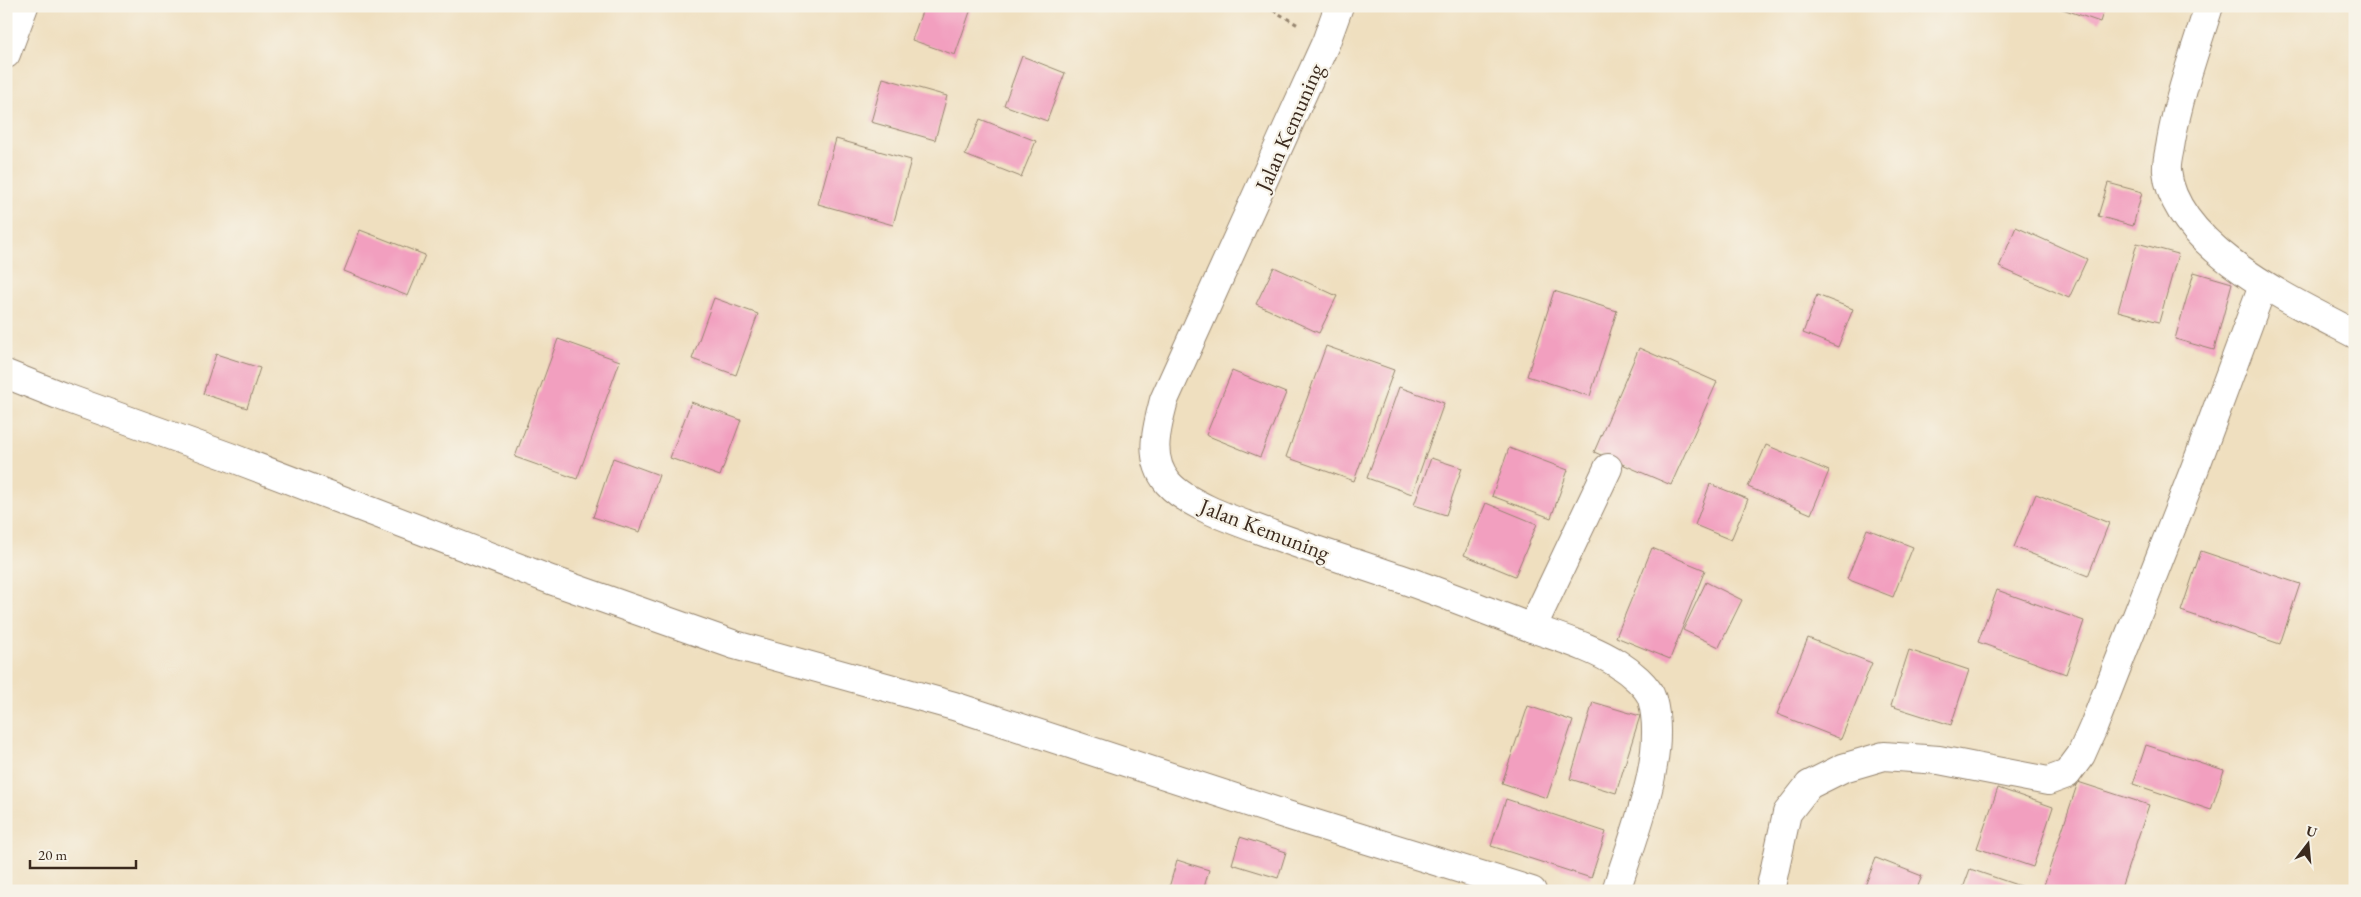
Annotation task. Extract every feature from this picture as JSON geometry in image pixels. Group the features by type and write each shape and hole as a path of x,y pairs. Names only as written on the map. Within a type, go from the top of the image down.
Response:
{"street":[{"path":"6,54 24,6"},
{"name":"Jalan Kemuning","path":"1339,6 1303,95 1164,400 1154,439 1157,461 1168,483 1194,502 1219,514 1301,545 1401,579 1581,647 1618,664 1641,683 1651,697 1657,728 1652,773 1616,891"},
{"path":"2209,6 2187,73 2173,129 2167,169 2171,194 2187,219 2207,241 2263,285 2355,334"},
{"path":"1770,891 1787,813 1809,785 1843,768 1884,756 1939,760 2048,781 2067,774 2081,755 2093,728 2195,468 2263,285"},
{"path":"6,374 61,396 239,460 542,577 735,646 954,706 1287,815 1532,891"},
{"path":"1532,628 1608,468"}],"building":[{"path":"924,6 972,6 955,55 912,40"},
{"path":"1895,6 1912,6 1910,12"},
{"path":"2054,6 2105,6 2100,22"},
{"path":"1022,56 1065,73 1047,121 1004,105"},
{"path":"883,78 947,96 935,140 871,122"},
{"path":"980,119 1036,141 1021,177 965,155"},
{"path":"836,139 911,160 893,225 818,204"},
{"path":"2108,183 2142,192 2133,226 2098,216"},
{"path":"2016,227 2087,259 2069,298 1999,267"},
{"path":"360,230 425,255 408,296 344,271"},
{"path":"2137,243 2178,254 2159,322 2118,311"},
{"path":"1274,267 1337,296 1319,333 1256,304"},
{"path":"2194,272 2232,283 2214,350 2175,339"},
{"path":"1554,291 1617,311 1590,396 1527,376"},
{"path":"1817,295 1853,309 1838,347 1803,333"},
{"path":"714,298 758,314 736,375 692,359"},
{"path":"558,339 620,361 577,479 515,457"},
{"path":"1326,346 1394,370 1354,481 1286,457"},
{"path":"1639,348 1717,382 1671,485 1594,452"},
{"path":"216,354 260,368 247,408 203,394"},
{"path":"1232,371 1286,393 1260,457 1206,435"},
{"path":"1399,387 1444,403 1412,494 1367,478"},
{"path":"691,402 741,420 720,476 670,458"},
{"path":"1766,445 1829,471 1811,514 1748,487"},
{"path":"1509,448 1568,470 1551,518 1492,496"},
{"path":"613,458 659,475 640,532 593,517"},
{"path":"1431,458 1462,468 1446,515 1414,505"},
{"path":"1710,484 1748,499 1731,540 1695,525"},
{"path":"2036,494 2109,523 2088,576 2014,547"},
{"path":"1486,503 1537,524 1515,576 1464,555"},
{"path":"1867,529 1913,547 1893,597 1847,579"},
{"path":"1652,548 1705,570 1670,659 1616,637"},
{"path":"2201,551 2300,584 2280,644 2181,611"},
{"path":"1706,582 1742,600 1719,647 1683,630"},
{"path":"1997,590 2084,621 2066,674 1978,642"},
{"path":"1808,638 1872,663 1841,739 1777,714"},
{"path":"1909,650 1969,670 1951,725 1891,706"},
{"path":"1593,702 1640,716 1616,793 1570,779"},
{"path":"1528,706 1573,721 1547,798 1502,783"},
{"path":"2146,745 2224,770 2211,810 2133,784"},
{"path":"2078,782 2149,805 2120,891 2042,891"},
{"path":"1998,788 2053,807 2033,867 1977,848"},
{"path":"1506,799 1606,832 1591,878 1491,846"},
{"path":"1240,837 1286,852 1278,878 1232,864"},
{"path":"1876,858 1922,876 1916,891 1863,891"},
{"path":"1177,860 1209,870 1203,891 1168,891"},
{"path":"1970,869 2026,888 2025,891 1962,891"}]}
